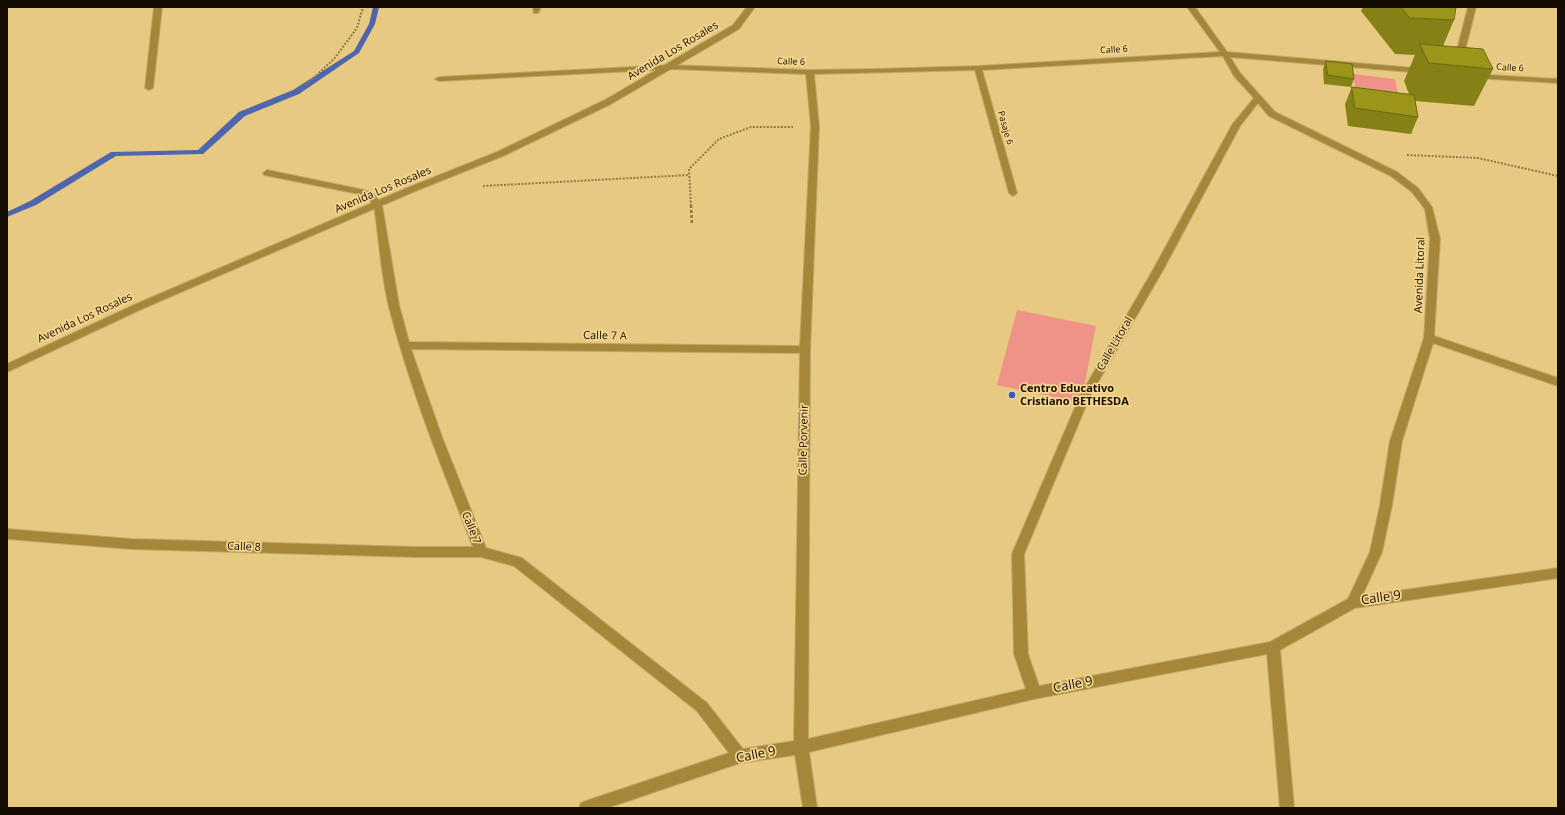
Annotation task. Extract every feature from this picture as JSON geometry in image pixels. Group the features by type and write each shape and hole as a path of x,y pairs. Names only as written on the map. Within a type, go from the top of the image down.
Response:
{"street":[{"path":"149,88 158,7"},
{"name":"Avenida Los Rosales","path":"7,368 140,306 410,190 513,148 608,102 671,67 736,27 751,7"},
{"name":"Avenida Litoral","path":"1191,7 1225,54 1237,74 1272,114 1394,174 1415,190 1429,209 1435,239 1429,338 1396,441 1386,505 1376,552 1353,602"},
{"path":"1457,67 1472,7"},
{"name":"Calle 6","path":"439,79 671,67 810,72 978,68 1225,54 1432,72"},
{"name":"Pasaje 6","path":"978,68 1013,193"},
{"name":"Calle Porvenir","path":"810,72 815,126 805,350 801,747 810,808"},
{"name":"Calle 6","path":"1469,75 1558,81"},
{"name":"Calle Litoral","path":"1034,693 1021,654 1018,554 1085,396 1158,270 1236,125 1258,98"},
{"path":"267,174 360,192 371,196 378,205"},
{"name":"Calle 7","path":"378,205 394,305 405,345 436,437 481,552 518,562 702,707 740,756"},
{"path":"1429,338 1558,382"},
{"name":"Calle 7 A","path":"405,345 805,350"},
{"name":"Calle 8","path":"7,534 131,544 481,552"},
{"name":"Calle 9","path":"586,808 740,756 801,747 1034,693 1273,647 1353,602 1558,573"},
{"path":"1273,647 1287,808"}],"path":[{"path":"306,85 334,59 357,28 363,7"},
{"path":"692,225 689,169 719,139 751,127 815,126"},
{"path":"1400,155 1478,158 1558,176"},
{"path":"482,186 689,175"}],"shaded area":[{"path":"1353,74 1395,79 1401,109 1358,103"},
{"path":"1017,310 1096,326 1081,403 997,385"}],"building":[{"path":"1401,7 1456,7 1454,20 1410,18"},
{"path":"1420,44 1483,49 1493,69 1429,63"},
{"path":"1326,61 1352,64 1354,79 1328,75"},
{"path":"1352,87 1414,95 1418,117 1355,108"}],"waterway":[{"path":"7,215 33,203 114,154 200,152 242,114 296,92 357,52 372,24 376,7"}],"place":[{"name":"Centro Educativo Cristiano BETHESDA","path":"1012,395"}]}
